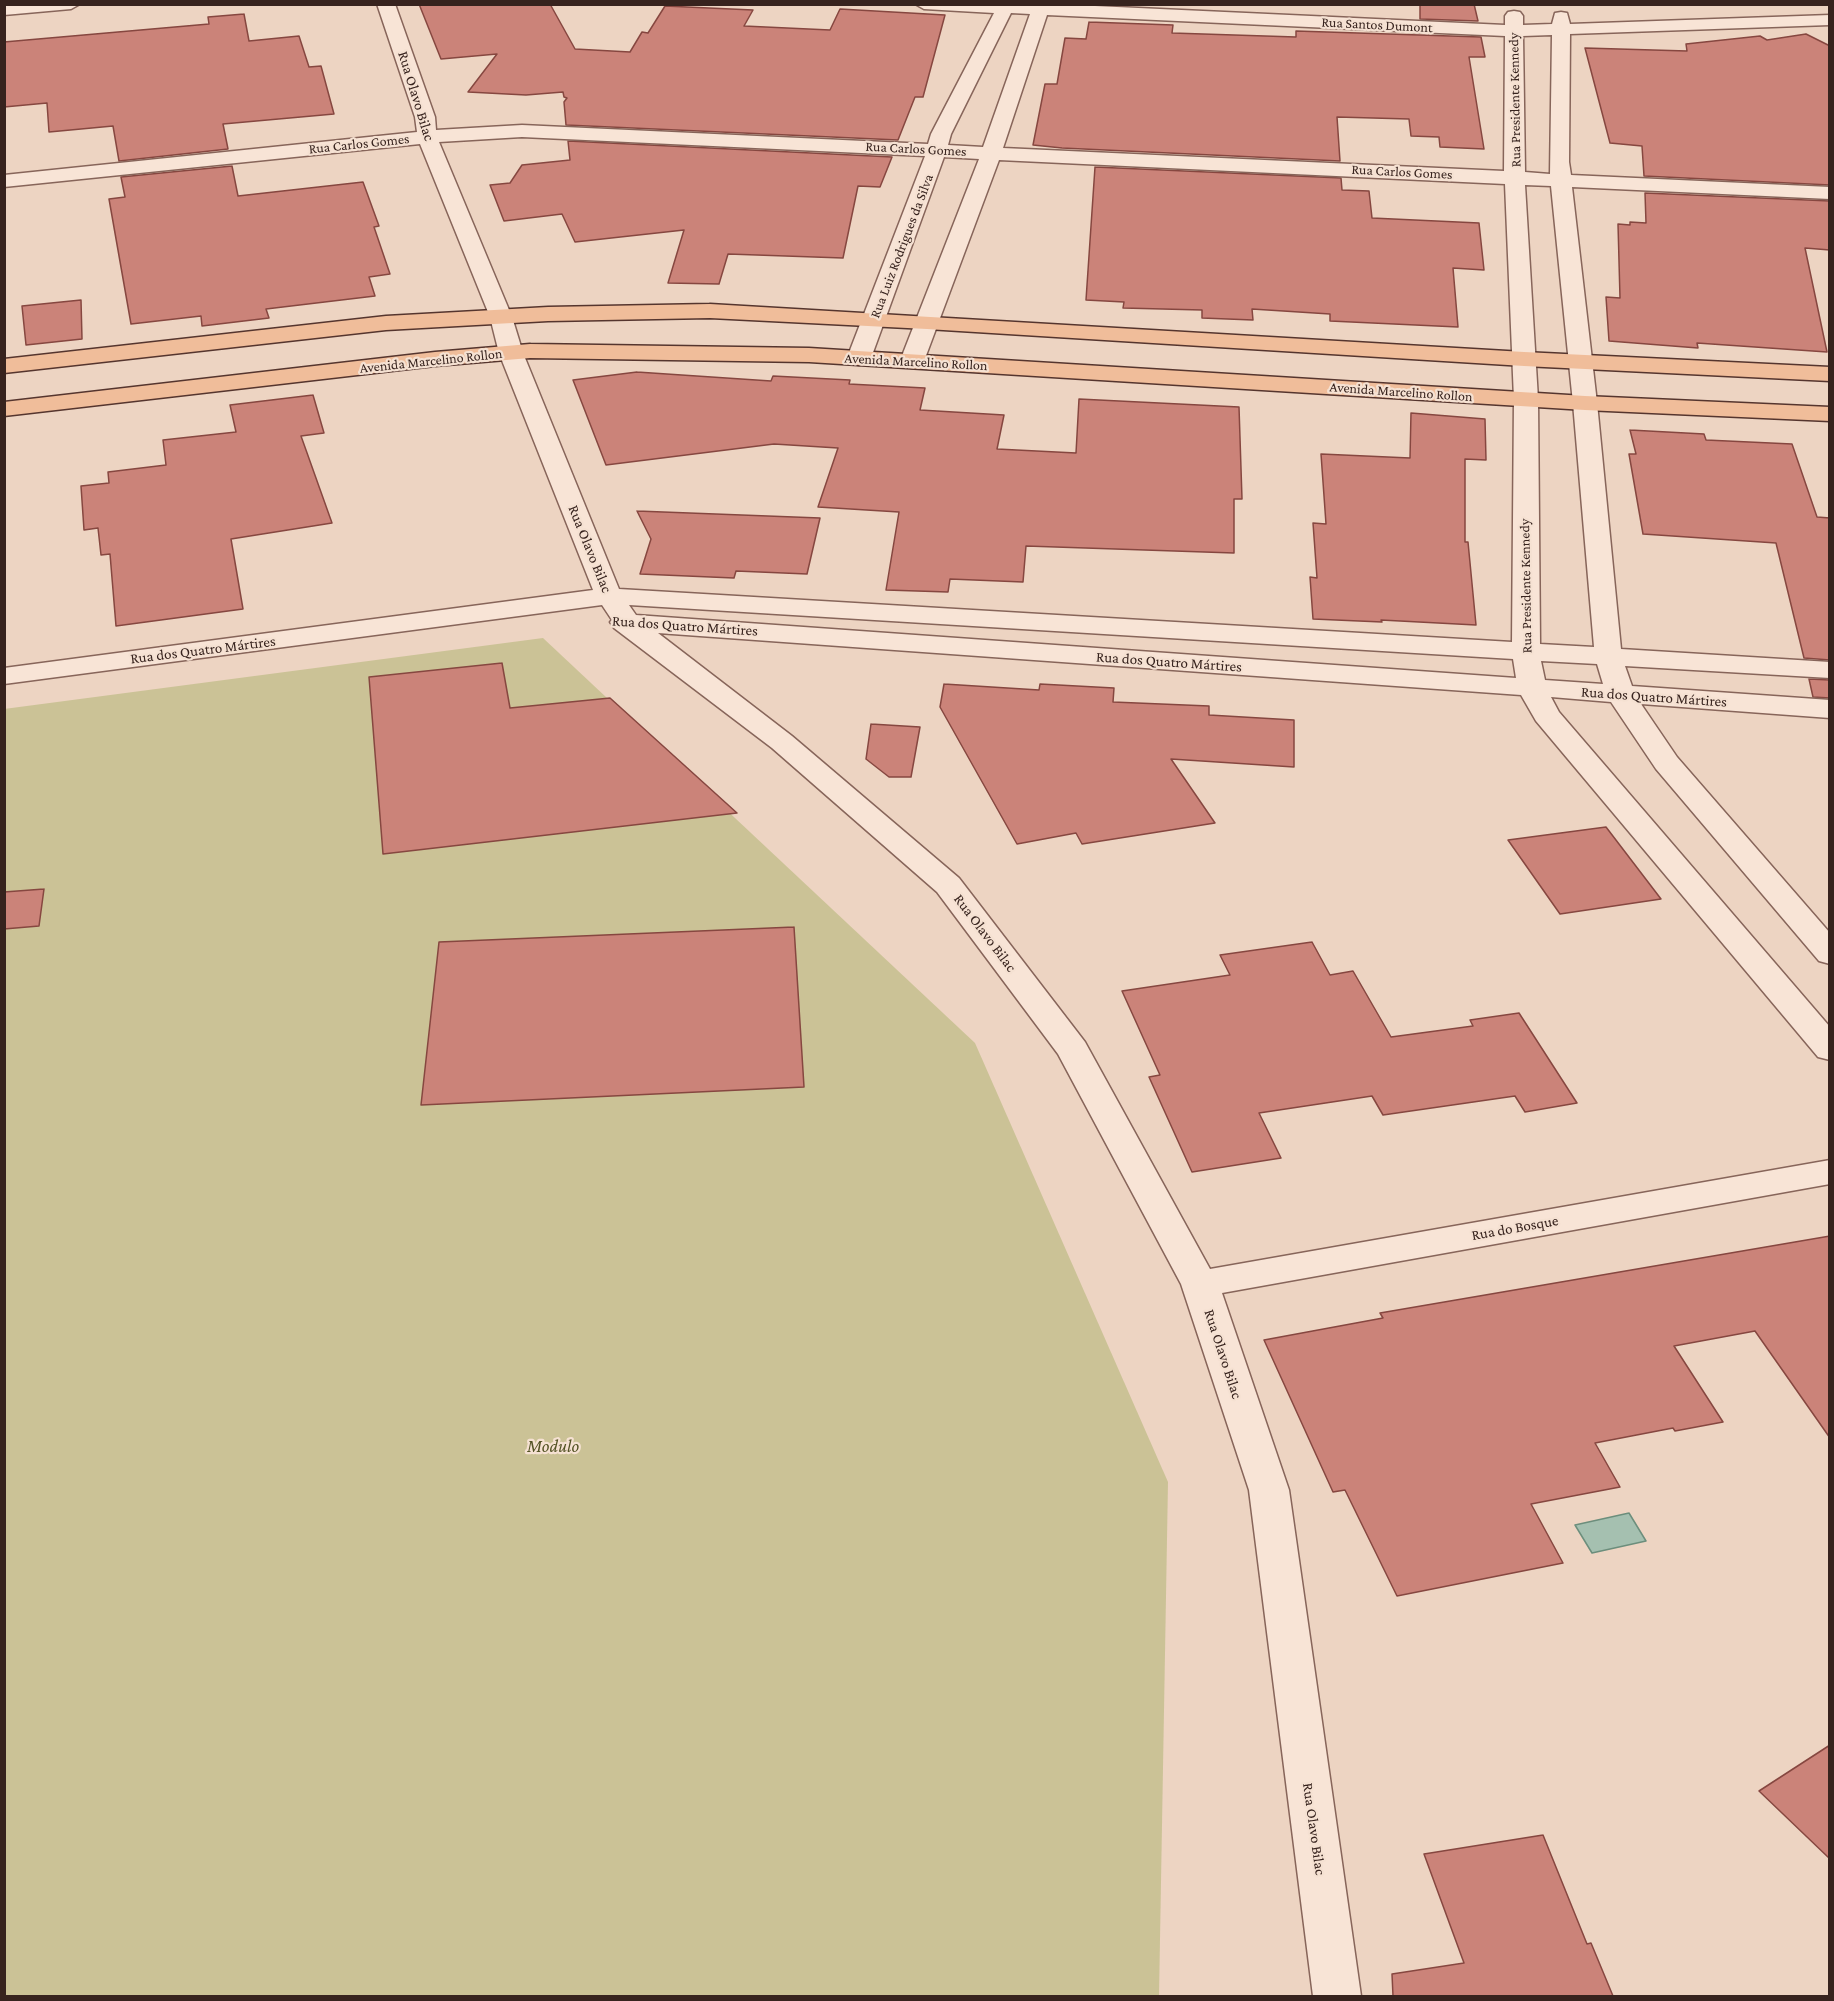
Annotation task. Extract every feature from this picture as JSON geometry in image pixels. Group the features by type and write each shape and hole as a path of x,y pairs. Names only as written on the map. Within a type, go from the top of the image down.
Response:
{"main road":[{"path":"4,366 386,323 710,311 1524,359 1830,374"},
{"name":"Avenida Marcelino Rollon","path":"4,409 435,359 511,353 660,352 859,358 1585,403 1830,414"},
{"path":"106,354 114,397"}],"street":[{"path":"4,10 71,4"},
{"name":"Rua Olavo Bilac","path":"386,4 426,127 501,317 511,353 618,609 782,742 948,885 1073,1050 1200,1284 1269,1490 1337,1996"},
{"name":"Rua Santos Dumont","path":"924,4 1514,24 1829,20"},
{"name":"Rua Santos Dumont","path":"1272,4 1514,24"},
{"path":"1806,5 1829,20"},
{"name":"Rua Santos Dumont","path":"1561,24 1806,5"},
{"name":"Rua Luiz Rodrigues da Silva","path":"859,358 939,142 1007,7"},
{"path":"912,361 994,144 1041,8"},
{"name":"Rua Presidente Kennedy","path":"1514,24 1515,168 1544,247 1581,362 1608,655 1621,696 1666,763 1830,954"},
{"name":"Rua Presidente Kennedy","path":"1561,24 1560,171 1524,359 1526,651 1532,688 1546,715 1830,1048"},
{"name":"Rua Carlos Gomes","path":"401,120 426,127"},
{"name":"Rua Carlos Gomes","path":"4,181 426,127 994,144 1515,168 1830,193"},
{"name":"Rua Carlos Gomes","path":"1560,171 1830,176"},
{"name":"Rua dos Quatro Mártires","path":"618,609 1176,662 1621,696 1830,709"},
{"name":"Rua dos Quatro Mártires","path":"4,676 509,610 618,609 1177,630 1830,670"},
{"path":"1176,662 1177,630"},
{"name":"Rua do Bosque","path":"1200,1284 1830,1172"}],"green space":[{"name":"Modulo","path":"543,638 975,1043 1168,1482 1159,1996 5,1996 4,709"}],"shaded area":[{"path":"1629,1513 1646,1541 1592,1553 1575,1525"}],"building":[{"path":"419,4 550,4 575,49 630,52 642,32 648,33 665,6 753,10 744,26 830,30 840,9 945,15 923,97 915,97 898,140 566,125 564,102 567,98 564,97 563,92 526,95 468,92 497,54 441,59"},
{"path":"1420,4 1474,4 1478,21 1420,19"},
{"path":"244,14 249,41 299,36 309,67 321,66 334,114 223,124 228,149 119,161 113,126 49,132 47,103 4,107 4,42 209,24 208,17"},
{"path":"1089,22 1173,25 1172,33 1296,37 1296,31 1481,37 1485,57 1469,57 1484,149 1440,147 1439,137 1411,136 1409,119 1337,117 1340,161 1033,145 1045,84 1057,84 1065,38 1086,39"},
{"path":"1806,34 1830,46 1830,185 1644,176 1642,146 1610,143 1585,48 1687,51 1686,44 1760,36 1767,40"},
{"path":"568,141 892,157 880,187 858,186 843,258 728,254 719,284 668,283 684,230 575,242 562,214 504,221 490,185 510,183 522,165 570,160"},
{"path":"232,166 238,196 363,182 379,226 374,227 390,274 369,277 375,296 266,309 269,318 202,326 201,316 131,324 109,199 125,197 121,177"},
{"path":"1095,167 1341,178 1342,190 1369,191 1372,218 1479,223 1484,270 1453,268 1458,327 1330,321 1330,314 1252,309 1253,320 1202,318 1202,310 1123,308 1124,302 1086,300"},
{"path":"1645,193 1830,201 1830,250 1805,248 1827,352 1697,343 1698,348 1609,341 1606,297 1620,298 1618,224 1646,223"},
{"path":"81,300 82,339 26,345 22,306"},
{"path":"637,372 771,381 773,376 850,380 849,384 925,388 920,410 1004,415 997,449 1076,453 1079,399 1239,407 1242,499 1234,499 1234,553 1026,546 1023,582 950,579 948,592 886,590 899,512 818,507 838,448 774,444 606,465 573,380"},
{"path":"313,395 324,433 301,436 332,523 231,539 243,609 116,626 110,554 101,555 98,528 84,530 81,486 109,483 108,472 166,465 163,440 236,432 230,405"},
{"path":"1411,413 1485,419 1486,460 1465,459 1465,542 1468,542 1476,625 1313,619 1310,577 1317,578 1313,523 1326,524 1321,454 1410,458"},
{"path":"1630,430 1704,434 1706,440 1792,444 1817,517 1830,518 1830,660 1804,658 1776,543 1643,534 1629,454 1636,454"},
{"path":"637,511 820,518 807,574 736,571 734,578 640,574 651,539"},
{"path":"502,663 510,708 610,698 737,813 383,854 369,677"},
{"path":"1809,679 1830,680 1830,698 1813,697"},
{"path":"944,684 1039,690 1040,684 1114,688 1113,702 1209,706 1209,715 1294,720 1294,767 1171,759 1215,823 1082,844 1076,833 1017,844 940,707"},
{"path":"871,724 920,727 911,777 889,777 866,759"},
{"path":"1606,827 1661,899 1560,914 1508,840"},
{"path":"44,889 39,926 4,929 4,892"},
{"path":"794,927 804,1087 421,1105 439,942"},
{"path":"1312,942 1330,975 1353,971 1391,1037 1473,1026 1470,1020 1519,1013 1577,1103 1525,1112 1515,1096 1383,1115 1372,1096 1259,1113 1281,1158 1192,1172 1149,1077 1160,1075 1122,991 1230,975 1220,955"},
{"path":"1830,1236 1830,1438 1755,1331 1674,1346 1723,1422 1675,1431 1673,1428 1595,1443 1620,1487 1531,1504 1563,1563 1397,1596 1345,1490 1333,1492 1264,1340 1383,1318 1380,1313"},
{"path":"1830,1745 1830,1859 1759,1791"},
{"path":"1543,1835 1587,1944 1591,1943 1613,1996 1393,1996 1392,1974 1464,1963 1424,1854"}]}
